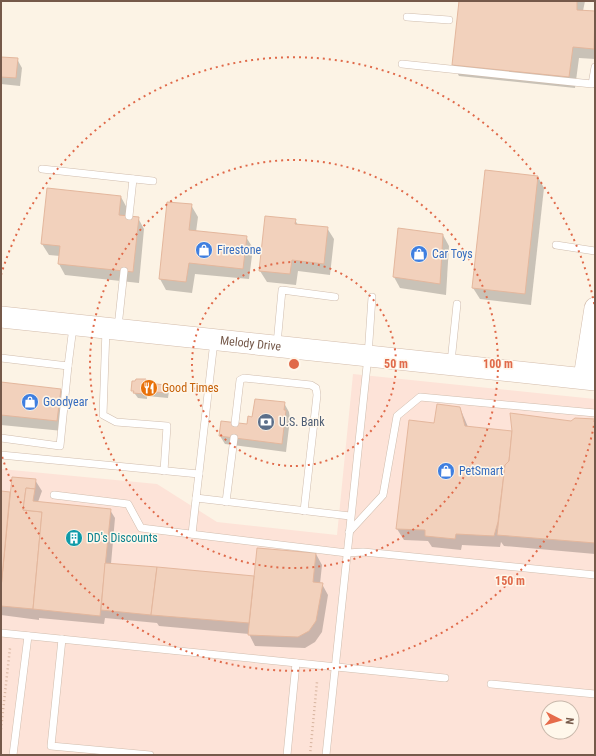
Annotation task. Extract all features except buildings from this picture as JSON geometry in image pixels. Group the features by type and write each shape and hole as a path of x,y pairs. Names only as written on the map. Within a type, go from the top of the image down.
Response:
{"street":[{"path":"589,379 595,308"},
{"name":"Melody Drive","path":"1,317 589,379"}],"lane":[{"path":"407,17 449,20"},
{"path":"402,64 592,84 595,67"},
{"path":"42,169 153,181"},
{"path":"129,216 133,178"},
{"path":"556,245 595,251"},
{"path":"124,271 112,328 103,414 116,422 167,426 164,471"},
{"path":"277,346 282,290 336,296"},
{"path":"326,755 368,356 372,297"},
{"path":"450,364 457,304"},
{"path":"1,438 60,446 73,324"},
{"path":"192,534 214,339"},
{"path":"1,358 68,366"},
{"path":"235,423 240,380 244,378 311,385 316,388 317,395 304,511"},
{"path":"349,532 383,495 397,416 420,397 595,413"},
{"path":"226,502 234,438"},
{"path":"1,455 198,474"},
{"path":"54,495 128,504 141,528 347,553 377,553 595,575"},
{"path":"196,498 350,516"},
{"path":"1,633 445,678"},
{"path":"13,755 28,636"},
{"path":"62,639 51,746 150,755"},
{"path":"287,755 296,663"},
{"path":"491,684 595,694"}],"path":[{"path":"1,729 10,648"},
{"path":"310,755 317,682"}],"shaded area":[{"path":"353,374 595,399 595,755 1,755 1,469 157,484 217,522 337,535"}],"place":[{"name":"Firestone","path":"204,250"},
{"name":"Car Toys","path":"419,254"},
{"name":"Good Times","path":"149,388"},
{"name":"Goodyear","path":"30,402"},
{"name":"U.S. Bank","path":"266,422"},
{"name":"PetSmart","path":"446,471"},
{"name":"DD's Discounts","path":"74,538"}]}
